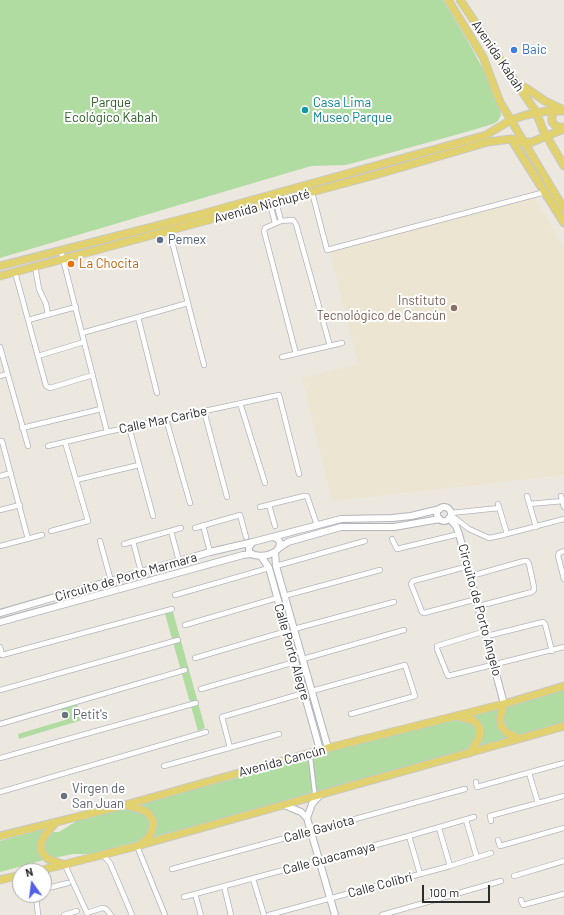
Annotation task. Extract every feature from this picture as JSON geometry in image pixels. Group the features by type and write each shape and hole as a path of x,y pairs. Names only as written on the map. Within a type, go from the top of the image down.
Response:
{"main road":[{"name":"Avenida Kabah","path":"448,0 484,57 500,102 524,142"},
{"name":"Avenida Kabah","path":"460,0 536,112 546,136"},
{"path":"516,83 545,101 564,110"},
{"path":"536,112 564,110"},
{"path":"555,111 552,116 552,122 557,127 564,128"},
{"name":"Avenida Nichupté","path":"0,276 169,230 203,217 486,135 511,120 536,112"},
{"path":"524,142 532,142 564,128"},
{"path":"486,135 488,142"},
{"path":"546,136 564,166"},
{"name":"Avenida Nichupté","path":"0,266 203,217 273,203 375,176 488,142 511,139 524,142"},
{"path":"511,139 564,223"},
{"path":"524,142 564,209"},
{"path":"547,181 550,201"},
{"name":"Avenida Cancún","path":"0,836 125,805 324,749 504,704 564,686"},
{"path":"504,704 500,718 501,726 507,733 518,738"},
{"path":"456,716 473,720 480,729 479,738 470,752"},
{"path":"52,868 318,796 564,726"},
{"path":"125,805 143,810 149,814 153,821 153,827 148,838 137,846"},
{"path":"56,823 45,835 41,843 41,850 48,859 65,865"},
{"path":"0,880 12,877"}],"street":[{"path":"312,192 327,250 545,192"},
{"path":"273,203 281,221"},
{"path":"273,203 275,223"},
{"path":"296,354 264,231 265,228 281,221 293,220 296,224 330,346"},
{"path":"169,230 204,365"},
{"path":"61,251 107,432"},
{"path":"35,266 39,289 46,304 48,315"},
{"path":"15,272 46,386 48,388 93,375"},
{"path":"82,333 188,303"},
{"path":"28,320 76,307"},
{"path":"138,317 156,393"},
{"path":"38,356 84,342"},
{"path":"282,357 342,343"},
{"path":"0,347 28,446"},
{"path":"0,376 7,374"},
{"name":"Calle Mar Caribe","path":"48,446 128,427 279,395 299,474"},
{"path":"240,403 265,483"},
{"path":"22,428 101,409"},
{"path":"204,411 227,497"},
{"path":"166,419 190,503"},
{"path":"128,427 153,516"},
{"path":"1,441 20,505 28,539"},
{"path":"51,531 88,521 65,442"},
{"path":"76,480 139,465"},
{"path":"0,476 11,473"},
{"path":"260,508 307,496 317,525"},
{"path":"527,496 536,527"},
{"path":"529,504 562,499 564,507"},
{"path":"0,510 20,505"},
{"path":"269,505 275,526"},
{"path":"450,515 498,506 506,534"},
{"path":"440,519 438,514 440,509 447,508 450,515 469,529 489,538 564,519"},
{"name":"Circuito de Porto Marmara","path":"0,613 210,552 341,519 382,519 410,516 440,509"},
{"path":"194,528 240,515 246,537"},
{"name":"Circuito de Porto Marmara","path":"0,622 243,555 268,555 288,542 342,527 383,528 413,525 440,519 445,520 450,515"},
{"name":"Circuito de Porto Angelo","path":"450,515 459,534 469,566 504,704"},
{"path":"410,516 413,525"},
{"path":"203,526 210,552"},
{"path":"124,544 181,528"},
{"path":"171,531 179,561"},
{"path":"392,539 397,549 459,534"},
{"path":"0,546 42,535"},
{"path":"273,537 280,541 277,550"},
{"path":"100,541 111,581"},
{"path":"133,541 140,568"},
{"path":"175,595 365,541"},
{"path":"252,554 248,549 253,542"},
{"name":"Calle Porto Alegre","path":"277,550 276,566 312,691 324,749"},
{"path":"562,552 558,556 564,579"},
{"name":"Calle Porto Alegre","path":"261,556 268,568 304,693 324,749"},
{"path":"471,576 524,561 529,564 534,587 532,592 479,606"},
{"path":"469,566 413,581 411,584 422,612 424,613 477,599"},
{"path":"185,625 380,570"},
{"path":"195,658 394,602"},
{"path":"0,647 2,655 172,609"},
{"path":"552,651 545,624 543,622 439,645 437,649 448,676 495,666 552,651 564,647"},
{"path":"303,659 404,630"},
{"path":"0,690 178,640"},
{"path":"201,689 295,662"},
{"path":"230,748 222,717 405,665 415,696 351,714"},
{"path":"0,724 185,670"},
{"path":"0,758 196,703"},
{"path":"0,792 206,732"},
{"path":"164,766 279,734"},
{"path":"307,818 312,804 318,796 310,753"},
{"path":"476,782 477,787 564,763"},
{"path":"529,773 538,802"},
{"name":"Calle Gaviota","path":"172,869 465,789"},
{"path":"491,821 490,816 564,796"},
{"path":"284,805 301,812 307,818 335,915"},
{"name":"Calle Guacamaya","path":"184,897 439,828 474,817"},
{"path":"466,820 477,858"},
{"path":"439,828 450,866"},
{"path":"498,840 500,846 564,828"},
{"path":"409,836 420,874"},
{"path":"137,846 165,915"},
{"path":"110,863 114,852"},
{"name":"Calle Colibrí","path":"269,915 450,866 491,853"},
{"path":"103,855 110,863 132,915"},
{"path":"514,876 564,861"},
{"path":"65,865 87,913 102,908 106,909 110,915"},
{"path":"253,878 264,915"},
{"path":"382,915 501,881"},
{"path":"52,887 68,883"},
{"path":"224,886 231,915"},
{"path":"196,894 202,915"},
{"path":"521,900 523,905 564,894"},
{"path":"37,903 38,915"},
{"path":"64,915 77,912"}],"shaded area":[{"name":"Instituto Tecnológico de Cancún","path":"534,197 564,249 564,475 332,501 302,378 358,364 330,251"}],"green space":[{"name":"Parque Ecológico Kabah","path":"0,0 443,0 490,82 501,115 498,121 493,124 459,134 346,165 311,166 0,258"},
{"path":"173,612 205,728 198,731 165,614"},
{"path":"564,686 564,726 301,800 167,833 91,854 73,854 33,863 12,863 12,869 0,872 0,841 46,828 42,832 59,832 80,819 253,774 310,753"},
{"path":"77,704 82,720 19,739 18,734 65,720 61,708"}],"place":[{"name":"Baic","path":"514,50"},
{"name":"Casa Lima Museo Parque","path":"305,110"},
{"name":"Pemex","path":"160,240"},
{"name":"La Chocita","path":"71,264"},
{"name":"Instituto Tecnológico de Cancún","path":"454,308"},
{"name":"Petit's","path":"65,715"},
{"name":"Virgen de San Juan","path":"64,796"}]}
